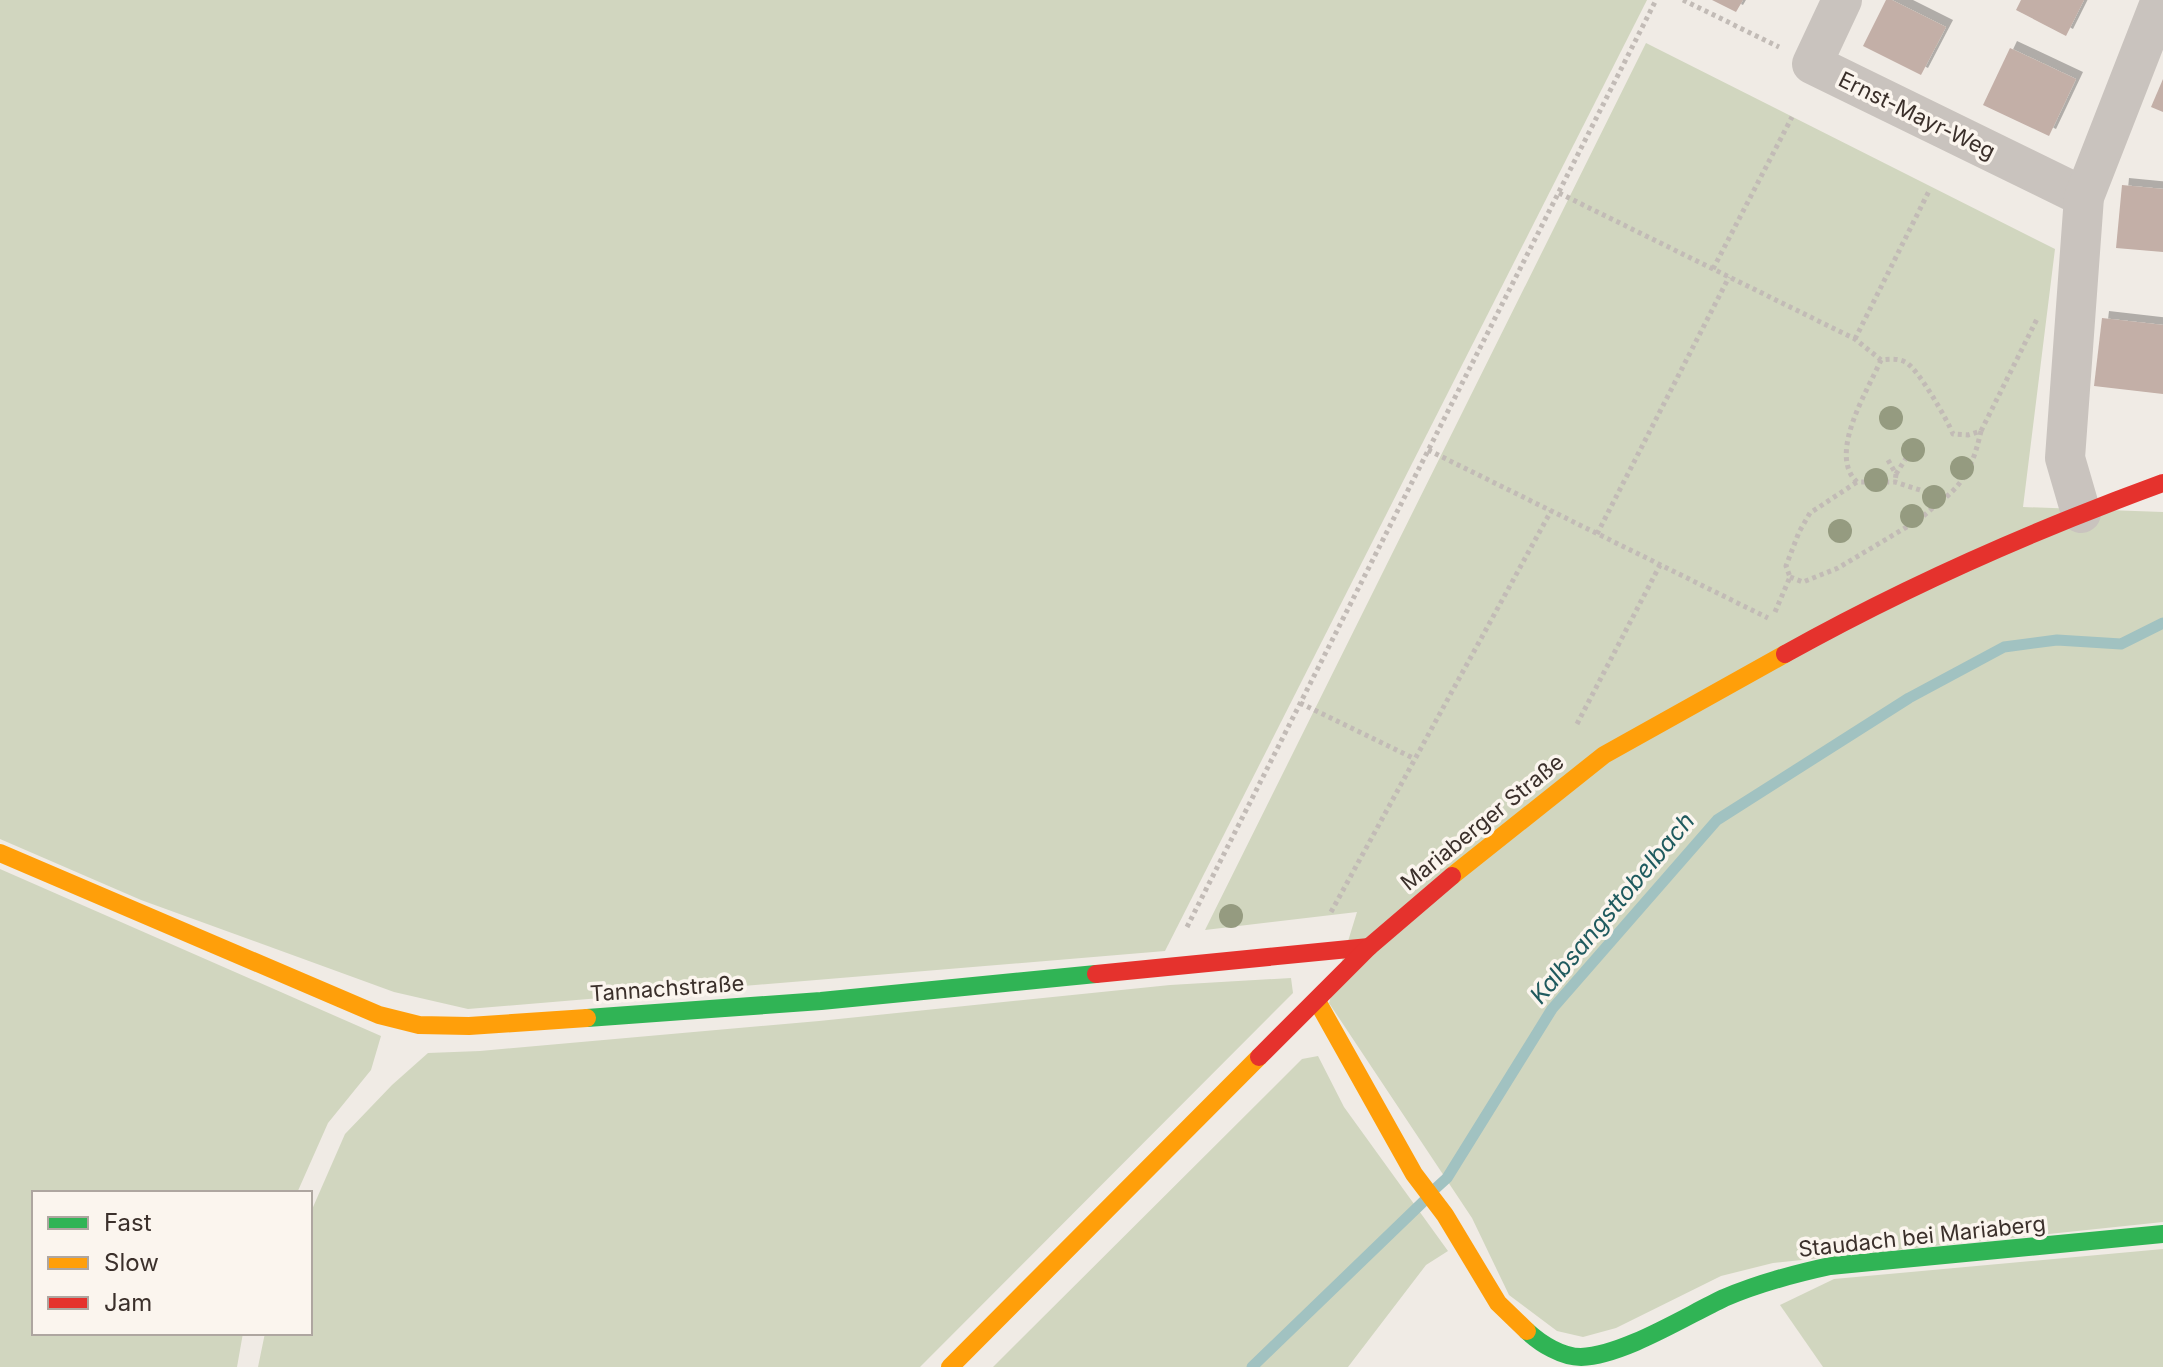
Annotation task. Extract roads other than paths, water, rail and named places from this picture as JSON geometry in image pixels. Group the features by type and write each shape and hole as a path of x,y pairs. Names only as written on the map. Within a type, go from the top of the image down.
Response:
{"street":[{"name":"Ernst-Mayr-Weg","path":"1842,0 1812,64 2084,197"},
{"path":"2081,513 2065,458 2084,197 2161,0"},
{"name":"Mariaberger Straße","path":"950,1367 1369,947 1422,900 1604,755 1855,615 2081,513 2163,483"},
{"name":"Tannachstraße","path":"0,853 379,1015 419,1025 469,1026 821,1001 1369,947"},
{"name":"Staudach bei Mariaberg","path":"1317,1001 1414,1174 1445,1215 1498,1303 1542,1345 1579,1357 1615,1350 1777,1277 1830,1266 2163,1234"}],"waterway":[{"name":"Kalbsangsttobelbach","path":"1436,1188 1447,1178 1552,1009 1717,820 1909,698 2004,647 2057,640 2121,644 2163,623"},
{"name":"Kalbsangsttobelbach","path":"1252,1367 1424,1201"}]}
